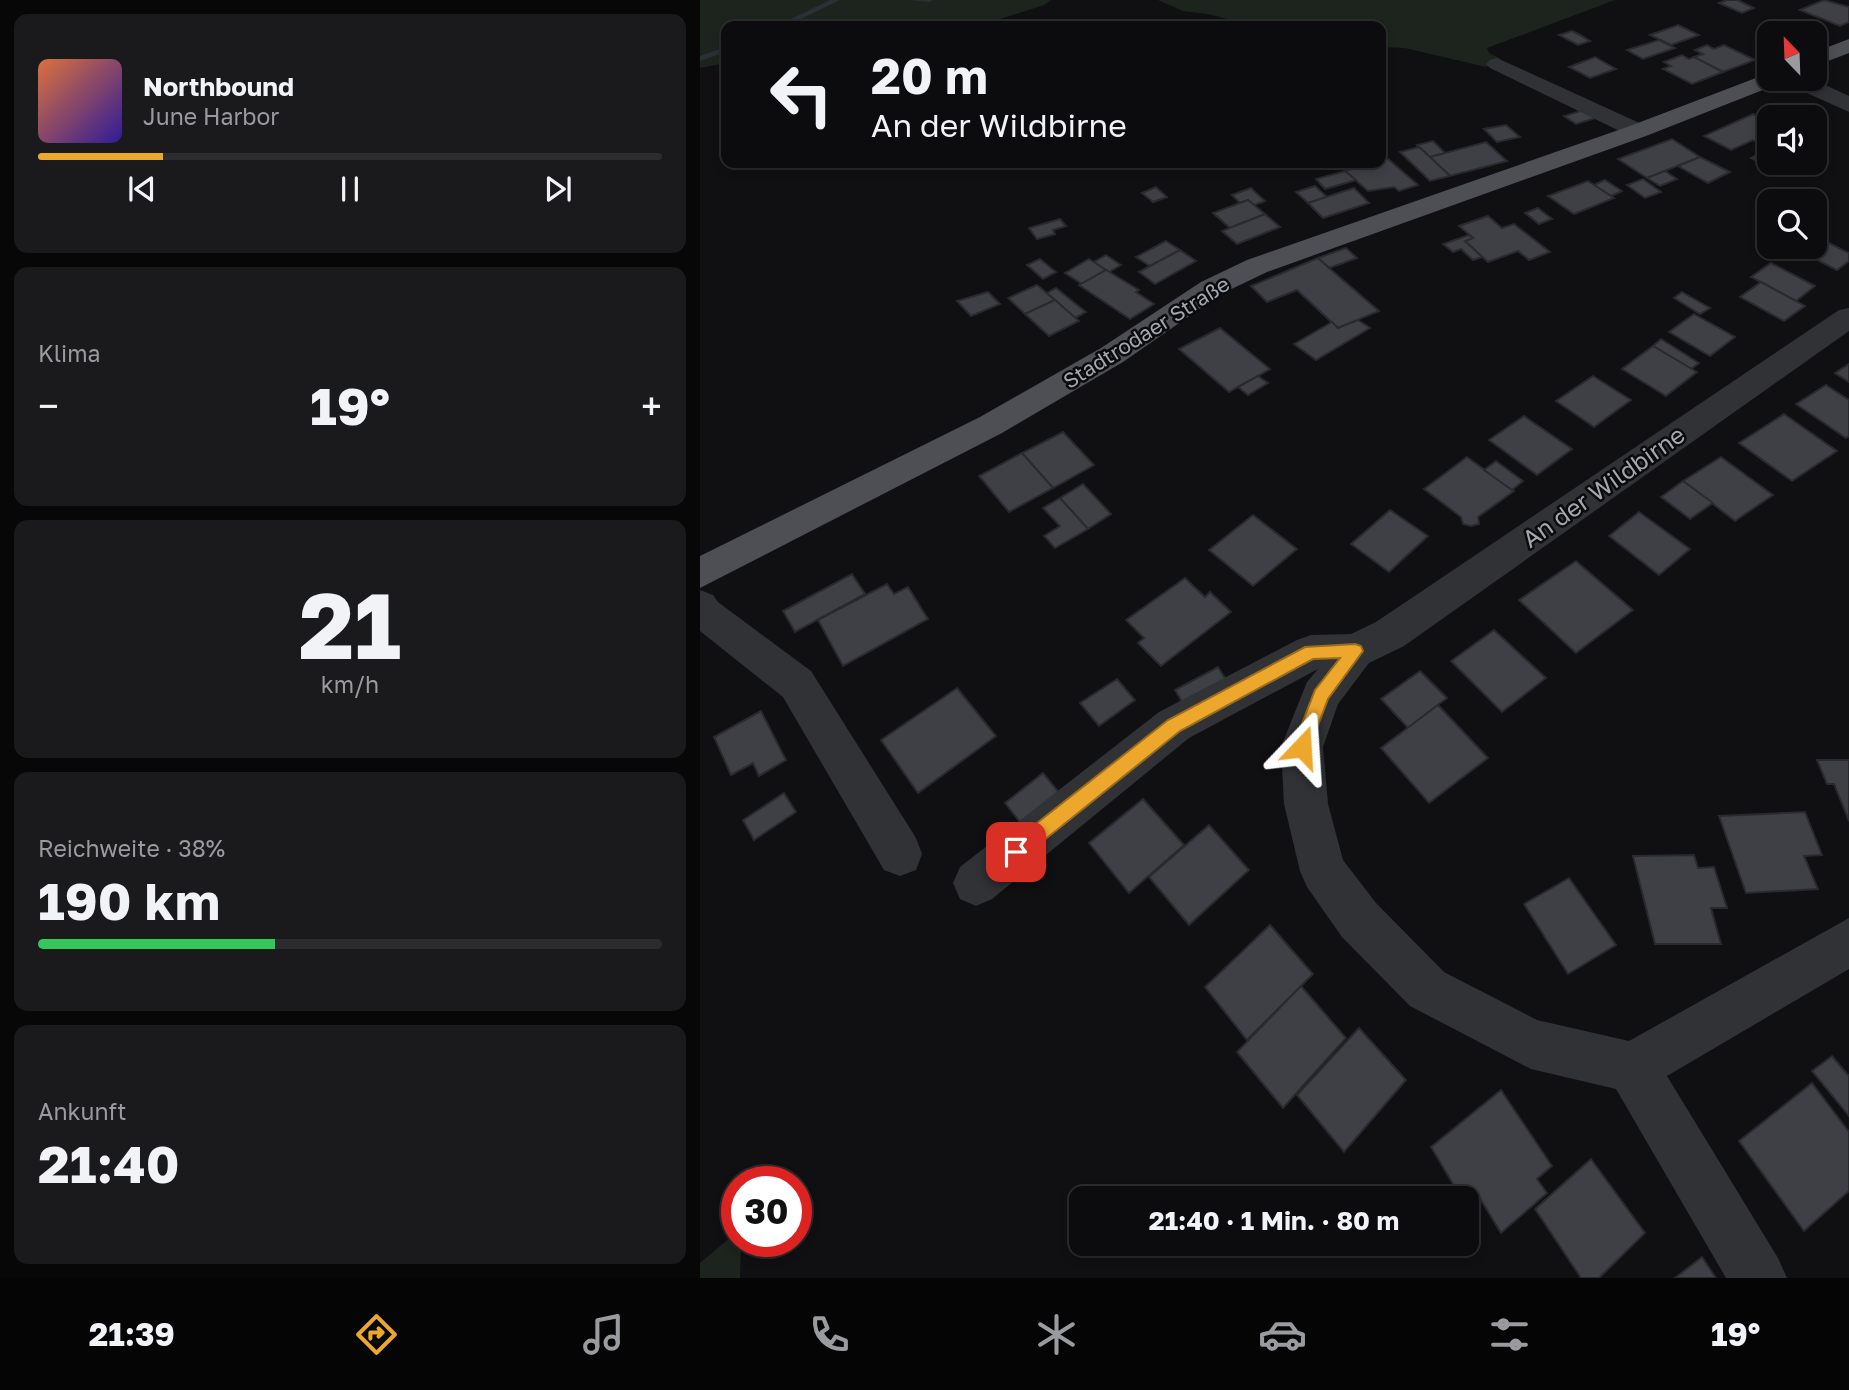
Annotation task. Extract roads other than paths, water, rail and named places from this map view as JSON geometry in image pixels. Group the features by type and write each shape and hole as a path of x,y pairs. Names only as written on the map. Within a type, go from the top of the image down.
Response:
{"main road":[{"path":"1827,55 1849,45"},
{"name":"Stadtrodaer Straße","path":"700,573 991,425 1112,355 1211,288 1257,267 1361,228 1638,131 1757,84"}],"street":[{"path":"1497,64 1638,131"},
{"path":"1820,91 1849,105"},
{"name":"An der Wildbirne","path":"976,883 1174,725 1311,652 1355,651 1390,634 1849,317"},
{"path":"700,606 797,684 900,854"},
{"name":"An der Wildbirne","path":"1355,651 1321,695 1302,747 1306,804 1323,871 1359,920 1427,989 1531,1044 1632,1066"},
{"path":"1758,1278 1632,1066 1849,942"}],"waterway":[{"path":"792,21 836,0"},
{"path":"914,0 929,0"},
{"path":"700,59 721,51"}]}
